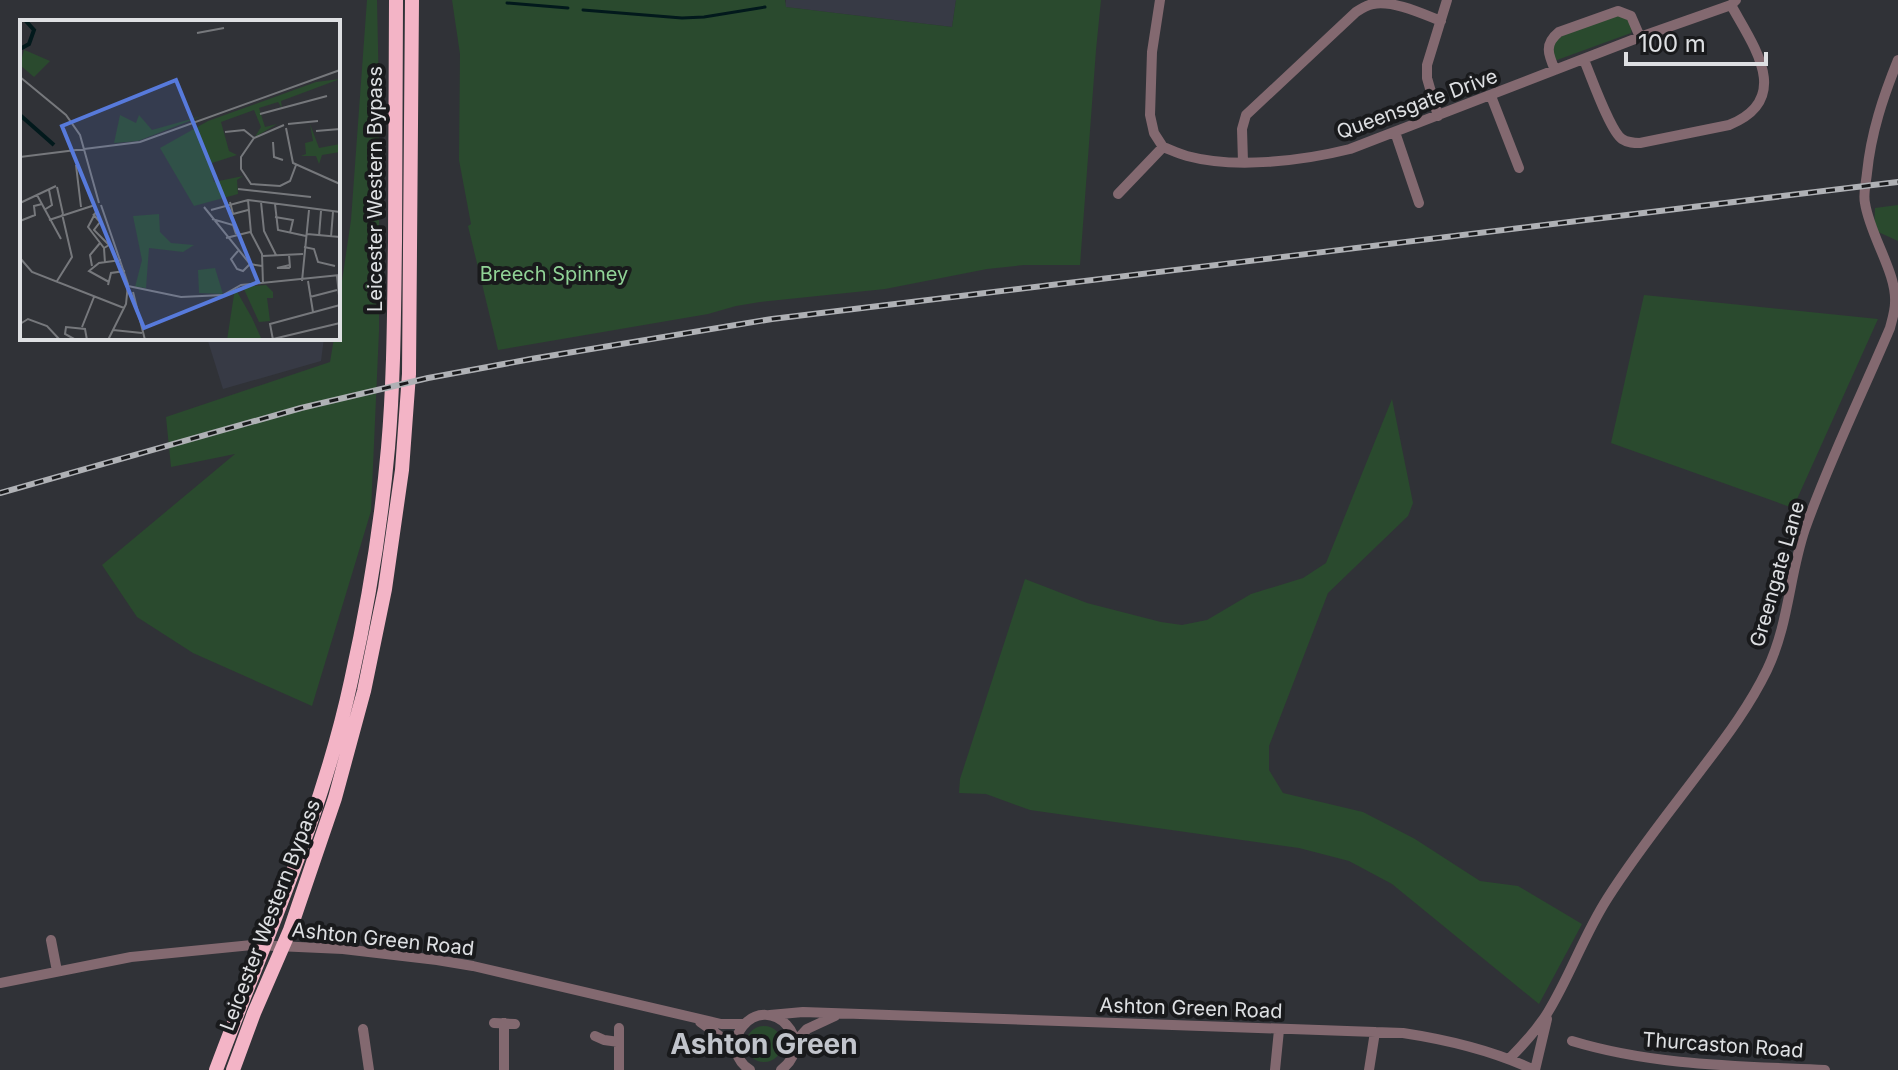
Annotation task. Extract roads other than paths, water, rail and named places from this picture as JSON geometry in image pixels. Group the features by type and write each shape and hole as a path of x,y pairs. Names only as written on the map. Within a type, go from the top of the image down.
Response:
{"highway":[{"name":"Leicester Western Bypass","path":"216,1070 280,909 328,768 351,683 369,588 383,492 391,401 396,0"},
{"name":"Leicester Western Bypass","path":"233,1070 290,930 324,833 364,691 385,589 402,470 408,397 412,0"}],"street":[{"path":"1117,195 1163,147 1154,133 1150,115 1152,52 1160,0"},
{"path":"1438,116 1427,78 1427,65 1447,0"},
{"path":"1243,162 1242,129 1246,115 1368,2 1415,11 1441,21"},
{"path":"1584,60 1612,126 1619,138 1630,143 1729,125 1741,120 1756,107 1766,82 1764,68 1734,2"},
{"name":"Queensgate Drive","path":"1163,147 1212,161 1243,162 1285,161 1350,149 1734,2"},
{"path":"1555,70 1547,53 1547,45 1559,32 1618,11 1631,16 1640,37"},
{"name":"Greengate Lane","path":"1509,1059 1549,1010 1603,906 1631,863 1734,727 1779,642 1796,558 1805,531 1890,328 1895,302 1892,280 1869,223 1864,199 1874,125 1898,60"},
{"path":"1491,96 1508,155 1519,168"},
{"path":"1395,132 1419,203"},
{"path":"1415,192 1429,188"},
{"path":"51,940 62,970"},
{"name":"Ashton Green Road","path":"0,983 131,957 229,947 261,945 343,949 473,966 721,1024 744,1024 756,1017 803,1012 1403,1033 1490,1052 1535,1070"},
{"name":"Greengate Lane","path":"1535,1070 1549,1010"},
{"name":"Ashton Green Road","path":"795,1042 807,1029 841,1014"},
{"path":"770,1015 785,1022 795,1042 792,1058 781,1070"},
{"name":"Ashton Green Road","path":"691,1017 736,1051 745,1068"},
{"path":"504,1023 504,1070"},
{"path":"736,1051 738,1034 744,1024"},
{"path":"619,1028 619,1070"},
{"path":"363,1029 369,1070"},
{"path":"1275,1070 1279,1030"},
{"path":"1369,1070 1375,1032"},
{"path":"595,1036 619,1042"},
{"name":"Thurcaston Road","path":"1572,1041 1629,1056 1672,1062 1825,1070"},
{"path":"792,1058 797,1070"}],"waterway":[{"path":"507,3 568,8"},
{"path":"583,10 682,18 765,7"}],"railway":[{"path":"0,493 301,408 428,378 772,319 1898,182"}],"district":[{"name":"Ashton Green","path":"764,1044"}],"park label":[{"name":"Breech Spinney","path":"554,274"}]}
